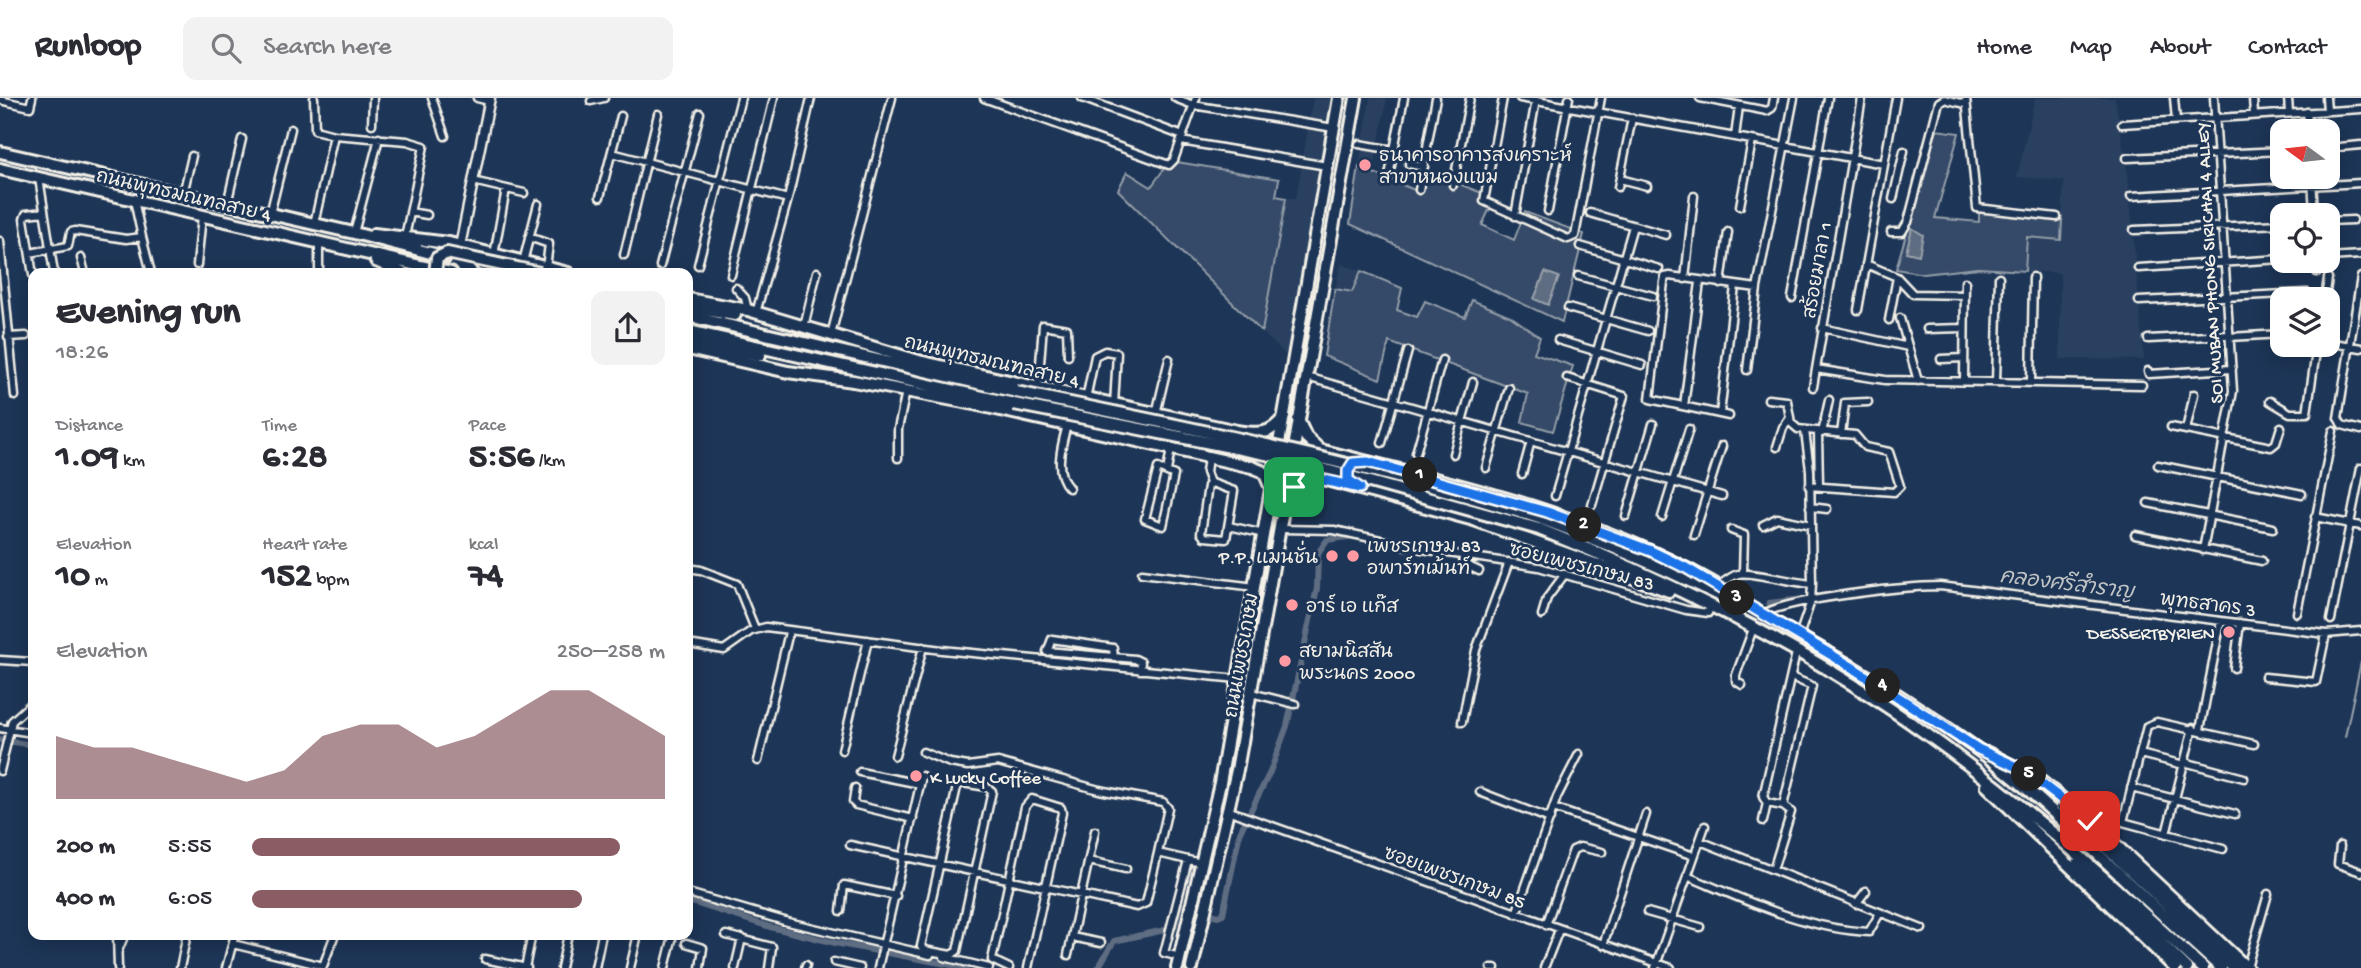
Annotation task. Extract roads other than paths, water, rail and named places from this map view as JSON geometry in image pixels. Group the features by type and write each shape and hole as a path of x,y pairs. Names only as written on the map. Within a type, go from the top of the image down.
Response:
{"main road":[{"name":"ถนนเพชรเกษม","path":"1178,962 1203,863 1239,679 1339,98"},
{"name":"ถนนเพชรเกษม","path":"1192,968 1234,813 1251,693 1356,98"},
{"name":"ถนนพุทธมณฑลสาย 4","path":"0,152 356,233 491,268"},
{"name":"ถนนพุทธมณฑลสาย 4","path":"0,169 428,268"},
{"name":"ถนนพุทธมณฑลสาย 4","path":"356,233 405,237 460,246 538,268"},
{"name":"ถนนพุทธมณฑลสาย 4","path":"361,253 392,268"},
{"path":"436,268 437,258 447,253 532,268"},
{"name":"ถนนพุทธมณฑลสาย 4","path":"693,300 752,312 831,337 1038,389 1237,430 1266,433 1274,430 1285,415"},
{"path":"693,308 798,327"},
{"path":"716,313 768,332"},
{"name":"ถนนพุทธมณฑลสาย 4","path":"693,317 768,332 1291,454"},
{"name":"ถนนพุทธมณฑลสาย 4","path":"693,332 794,358 1014,404 1291,454"},
{"path":"693,342 817,376"},
{"path":"693,350 788,372 906,391 1230,462 1264,472 1271,494"},
{"path":"736,352 794,358"},
{"path":"1298,419 1315,447 1486,493 1594,528 1651,551 1719,586 1756,612"},
{"path":"1230,462 1241,457 1247,447 1245,438 1237,430"},
{"path":"1291,454 1619,548 1756,612 1799,636 1978,749 2063,807 2234,968"},
{"path":"1360,488 1348,480 1348,471 1353,463 1368,462"},
{"path":"1287,496 1299,484 1315,478 1360,488 1474,520 1708,608"},
{"path":"1541,524 1753,629 1895,712 1966,763 2049,829 2203,968"},
{"path":"1978,749 2022,769 2070,804 2247,968"},
{"path":"1978,749 2066,823 2221,968"},
{"path":"1966,763 2122,904 2187,968"},
{"path":"1966,763 2063,862 2175,968"}],"street":[{"path":"0,100 30,107 32,98"},
{"path":"314,98 315,130 334,135 407,141 424,146 405,237"},
{"path":"372,124 373,98"},
{"path":"432,98 445,136"},
{"path":"460,246 490,100 477,98"},
{"path":"591,101 604,98"},
{"path":"698,265 741,98"},
{"path":"731,275 774,98"},
{"path":"752,312 788,200 811,98"},
{"path":"831,337 892,98"},
{"path":"984,98 1169,165 1195,102"},
{"path":"1082,98 1182,139 1328,166"},
{"path":"1175,98 1334,128"},
{"path":"1389,176 1404,98"},
{"path":"1419,190 1436,98"},
{"path":"1453,185 1470,98"},
{"path":"1503,98 1484,201 1568,239 1575,236 1601,98"},
{"path":"1520,98 1884,164"},
{"path":"1548,211 1569,98"},
{"path":"1700,98 1737,103 1767,111 1772,108 1774,98"},
{"path":"1747,370 1757,288 1794,98"},
{"path":"1792,298 1828,98"},
{"name":"สร้อยมาลา 1","path":"1813,387 1862,98"},
{"path":"1858,310 1896,98"},
{"path":"2174,98 2176,120"},
{"name":"SOI MUBAN PHONG SIRICHAI 4 ALLEY","path":"2203,550 2232,408 2232,369 2214,98"},
{"path":"2253,98 2254,115"},
{"path":"2288,98 2289,113"},
{"path":"2326,98 2327,110"},
{"path":"1515,216 1536,99"},
{"path":"1891,232 1902,232 1908,222 1939,102 1944,99 1965,101 1977,208 2057,217"},
{"path":"1735,138 1737,103"},
{"path":"2122,124 2361,109"},
{"path":"2307,111 2308,119"},
{"path":"660,267 700,113"},
{"path":"624,254 658,114"},
{"path":"600,197 621,116"},
{"path":"1618,187 1632,118"},
{"path":"270,214 290,129"},
{"path":"314,224 334,135"},
{"path":"356,233 379,138"},
{"path":"227,204 242,139"},
{"path":"1740,206 1752,141"},
{"path":"1359,144 1394,150"},
{"path":"2340,147 2361,145"},
{"path":"2127,158 2270,152"},
{"path":"612,153 788,200"},
{"path":"1886,154 1903,154 1893,199"},
{"path":"183,194 192,156"},
{"path":"1409,164 1424,167"},
{"path":"39,178 53,268"},
{"path":"1620,179 1647,186"},
{"path":"473,181 524,193"},
{"path":"2340,184 2361,183"},
{"path":"2131,196 2270,188"},
{"path":"494,255 506,189"},
{"path":"1685,279 1694,196"},
{"path":"134,200 150,268"},
{"path":"523,262 538,204"},
{"path":"32,268 25,216 44,212"},
{"path":"410,212 426,215"},
{"path":"1590,213 1666,235"},
{"path":"197,265 202,216"},
{"path":"2340,221 2353,220"},
{"path":"2134,230 2270,225"},
{"path":"1555,496 1633,226"},
{"path":"30,253 69,245 70,233 75,231 126,239 142,237"},
{"path":"1721,284 1728,232"},
{"path":"529,237 549,244 543,268"},
{"path":"0,241 15,396"},
{"path":"319,243 320,268"},
{"path":"1580,246 1659,269"},
{"path":"2340,256 2361,255"},
{"path":"81,258 84,268"},
{"path":"2138,268 2270,260"},
{"path":"1866,264 1897,277 1913,294 1965,295"},
{"path":"798,327 817,272"},
{"path":"1578,276 1653,296"},
{"path":"1729,416 1651,400 1649,395 1665,277 1757,288"},
{"path":"1889,320 1897,277"},
{"path":"1996,382 2000,277"},
{"path":"2031,381 2033,277"},
{"path":"2361,277 2338,418 2342,425 2361,430"},
{"path":"2327,287 2328,278"},
{"path":"1684,406 1700,282"},
{"path":"1964,381 1965,282"},
{"path":"1720,414 1735,286"},
{"path":"736,288 752,312"},
{"path":"2139,302 2270,295"},
{"path":"1569,307 1648,331"},
{"path":"1900,318 1918,381"},
{"path":"1038,389 1043,325 1067,329 1068,356"},
{"path":"1822,328 1908,347"},
{"path":"1927,329 1963,328"},
{"path":"2148,339 2270,334"},
{"path":"9,337 26,336"},
{"path":"1558,340 1642,365"},
{"path":"2340,344 2361,348"},
{"path":"1086,400 1096,356 1105,351 1117,353 1114,405"},
{"path":"1382,443 1408,351"},
{"path":"2270,401 2290,413 2307,413 2315,357"},
{"path":"1941,359 1963,358"},
{"path":"1156,414 1169,359"},
{"path":"1416,453 1442,360"},
{"path":"1816,369 1873,380 2142,385"},
{"path":"2148,371 2149,374 2232,369"},
{"path":"1306,376 1722,496"},
{"path":"1567,378 1624,396 1592,505"},
{"path":"1453,454 1473,383"},
{"path":"1486,468 1509,388"},
{"path":"898,458 898,429 906,391"},
{"path":"2186,430 2194,394"},
{"path":"1768,399 1787,401 1793,426 1805,431 1858,436 1867,448 1889,452 1895,463 1900,489 1894,492 1810,486"},
{"path":"1819,486 1818,449 1820,433 1827,423 1829,400"},
{"path":"1841,434 1845,403 1868,402"},
{"path":"1777,447 1783,428 1790,418"},
{"path":"1626,516 1653,424"},
{"path":"1066,425 1059,458 1065,484 1069,488"},
{"path":"2171,427 2271,447 2276,443 2281,428"},
{"path":"1662,517 1689,429"},
{"path":"1799,636 1811,601 1812,586 1810,486 1805,431"},
{"path":"2297,613 2333,431"},
{"path":"1522,474 1531,441"},
{"path":"1694,535 1722,446"},
{"path":"1167,471 1171,449"},
{"path":"1808,453 1818,449"},
{"path":"1208,457 1206,472 1210,483 1202,535 1226,540 1234,491 1210,483"},
{"path":"2158,465 2302,494"},
{"path":"2330,620 2361,468"},
{"path":"1156,470 1167,471 1174,478 1165,524 1146,522 1156,470"},
{"path":"2148,503 2273,528"},
{"path":"1810,507 1828,509"},
{"path":"2315,517 2361,526"},
{"path":"1763,525 1777,518 1811,525"},
{"path":"1229,526 1264,534"},
{"name":"ซอยเพชรเกษม 83","path":"1281,529 1334,530 1509,562 1565,574 1686,610 1708,608"},
{"path":"1731,530 1744,535 1743,573"},
{"path":"2136,535 2262,561"},
{"path":"1462,554 1464,565 1479,570"},
{"path":"1462,722 1476,650 1509,562"},
{"path":"693,569 737,584 755,629"},
{"path":"1142,573 1255,587"},
{"path":"1719,586 1729,578 1743,573 1812,586"},
{"path":"1542,615 1547,598 1565,574"},
{"name":"พุทธสาคร 3","path":"1756,612 1782,605 1909,587 1940,586 2326,634 2361,631"},
{"path":"2166,834 2184,764 2197,729 2221,621"},
{"path":"2234,668 2240,623"},
{"path":"693,645 724,650 755,629 766,627 923,648 1239,679"},
{"path":"1742,685 1736,681 1736,675 1753,629"},
{"path":"758,761 789,632"},
{"path":"2265,677 2316,682 2326,634"},
{"path":"1046,661 1052,639 1113,648 1114,658"},
{"path":"842,750 868,640"},
{"path":"895,756 923,648"},
{"path":"1048,651 1139,660 1140,670"},
{"path":"1773,870 1791,812 1783,806 1767,803 1763,797 1796,653"},
{"path":"0,660 28,662"},
{"path":"1783,806 1812,689 1808,681 1791,677"},
{"path":"1251,693 1295,705"},
{"path":"0,770 7,735 16,714 28,706"},
{"path":"2222,849 2123,822 2147,726 2152,722 2197,729 2254,744"},
{"path":"0,728 7,735 28,733"},
{"path":"850,845 1081,897 1143,906 1168,808 1163,802 1099,790 998,762 968,766 950,763 923,752"},
{"path":"1516,914 1549,818 1578,754"},
{"path":"2140,754 2244,778"},
{"path":"860,772 921,780 878,968"},
{"path":"958,785 987,787 992,791 975,873 956,954 924,950 921,946 958,785"},
{"path":"855,788 853,802 856,806 913,819"},
{"path":"2131,788 2235,814"},
{"path":"1480,792 1549,818"},
{"path":"1009,968 992,960 1026,807 1032,799 1062,810 1028,968"},
{"path":"1763,821 1767,803"},
{"path":"1553,808 1694,856"},
{"name":"ซอยเพชรเกษม 85","path":"1234,813 1656,966 1671,968"},
{"path":"1602,945 1646,814"},
{"path":"1656,966 1705,826"},
{"path":"1068,955 1095,831"},
{"path":"1700,842 1922,929"},
{"path":"2340,846 2339,864 2361,872"},
{"path":"1546,925 1573,850 1580,847 1602,852"},
{"path":"1158,853 1203,863"},
{"path":"1178,962 1164,953 1188,860"},
{"path":"1089,861 1126,869"},
{"path":"1687,876 1792,918 1853,930 1869,932 1880,913"},
{"path":"841,911 844,885 896,895"},
{"path":"1856,904 1866,891"},
{"path":"693,894 788,922 989,968"},
{"path":"2247,968 2268,894"},
{"path":"1647,912 1700,927"},
{"path":"1544,968 1559,930"},
{"path":"726,935 772,947 769,968"},
{"path":"1072,937 1101,943"},
{"path":"735,968 742,938"},
{"path":"117,940 118,968"},
{"path":"117,953 122,940"},
{"path":"180,968 186,940"},
{"path":"226,968 234,940"},
{"path":"233,944 323,966 333,940"},
{"path":"485,959 526,968 531,940"},
{"path":"561,968 567,940"},
{"path":"595,968 601,940"},
{"path":"631,968 637,940"},
{"path":"666,968 672,940"},
{"path":"686,943 704,950 700,968"},
{"path":"834,962 860,968"}],"waterway":[{"path":"1098,968 1114,941 1174,928 1180,905 1218,916 1223,914 1240,832 1270,772 1287,726 1317,588 1318,553 1327,540 1354,536"},
{"name":"คลองศรีสำราญ","path":"1890,587 1932,584"},
{"name":"คลองศรีสำราญ","path":"1769,603 1803,599"},
{"path":"2345,737 2361,662"},
{"path":"0,740 28,744"},
{"path":"693,903 770,927 840,944 967,968"}],"place":[{"name":"ธนาคารอาคารสงเคราะห์ สาขาหนองแขม","path":"1365,165"},
{"name":"P.P. แมนชั่น","path":"1332,556"},
{"name":"เพชรเกษม 83 อพาร์ทเม้นท์","path":"1353,556"},
{"name":"อาร์ เอ แก๊ส","path":"1292,605"},
{"name":"DESSERTBYRIEN","path":"2229,632"},
{"name":"สยามนิสสัน พระนคร 2000","path":"1285,661"},
{"name":"K Lucky Coffee","path":"916,776"}]}
